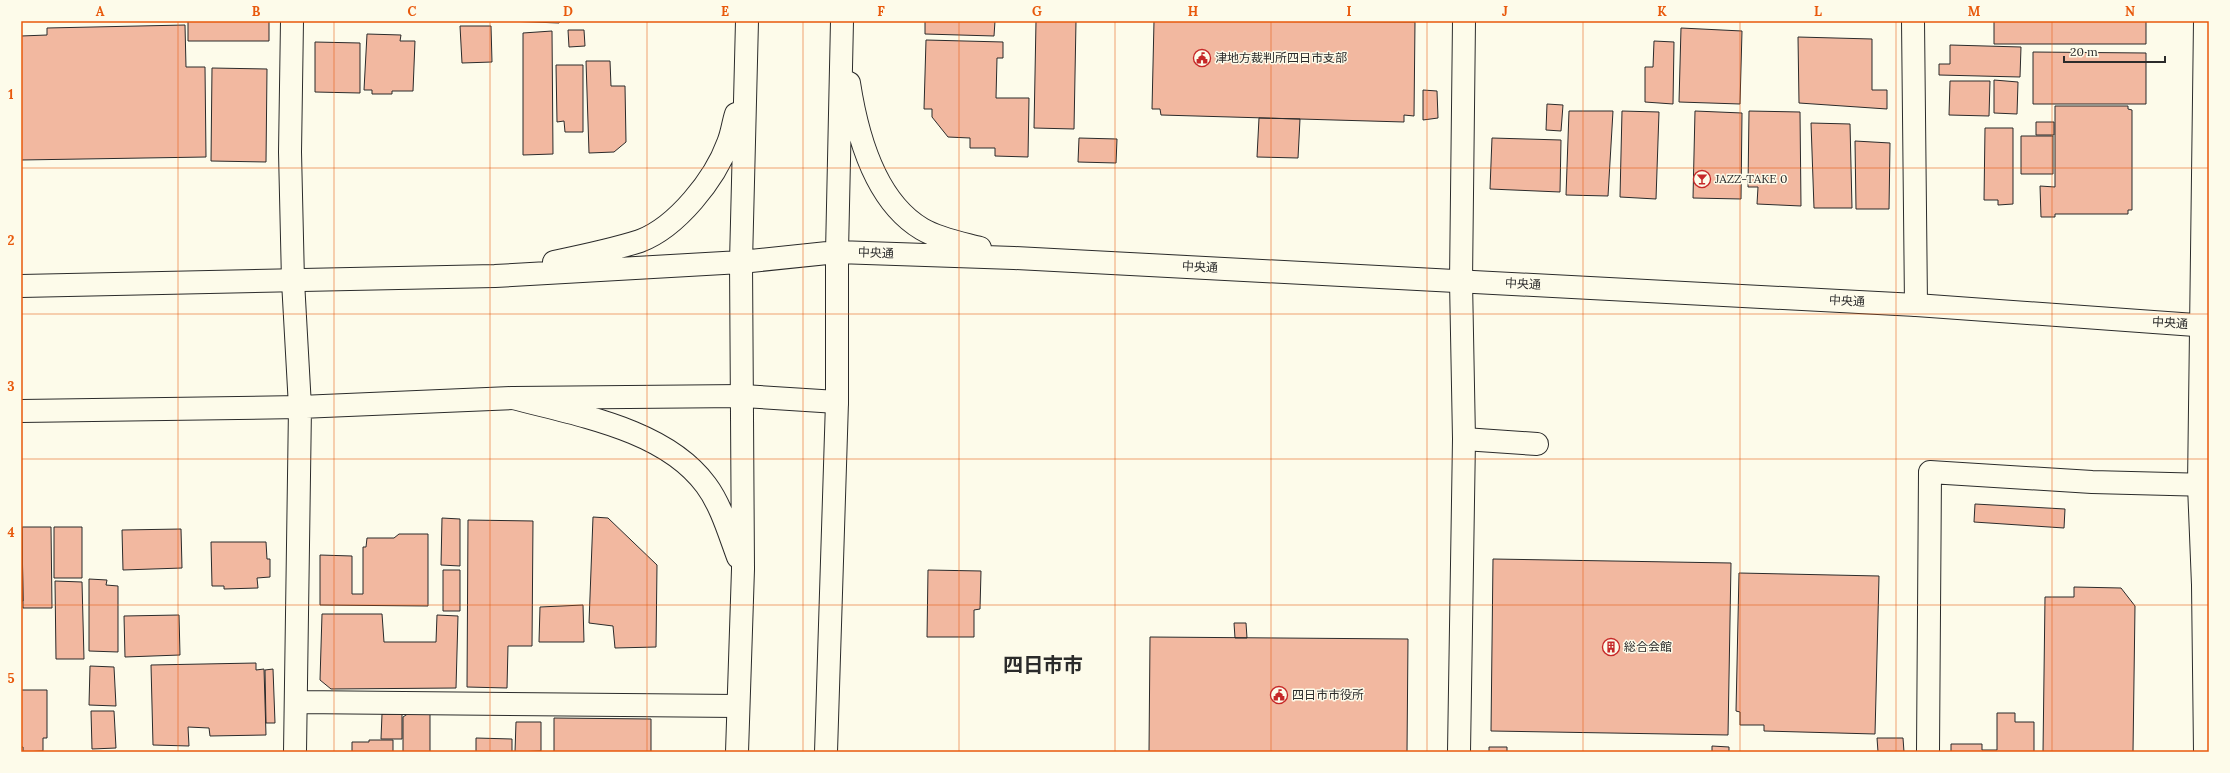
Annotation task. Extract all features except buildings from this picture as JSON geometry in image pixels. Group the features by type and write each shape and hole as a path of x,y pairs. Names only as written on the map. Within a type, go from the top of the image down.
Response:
{"main road":[{"path":"292,21 290,152 300,407 297,702 295,752"},
{"path":"737,752 743,569 741,262 747,21"},
{"path":"1459,752 1464,439 1461,281 1464,21"},
{"path":"1913,21 1916,305"},
{"path":"2205,21 2206,326 2203,585 2205,752"},
{"path":"826,752 836,402 837,252 842,25"},
{"path":"842,25 854,107 878,184 888,198 903,215 923,229 952,240 1014,258"},
{"path":"21,286 495,276 604,251 642,240 669,223 692,203 716,170 729,143 746,70"},
{"name":"中央通","path":"495,276 741,262 837,252 1014,258 1916,305 2206,326"},
{"path":"21,411 300,407 513,398 743,396 836,402"},
{"path":"513,398 608,424 644,438 682,459 706,485 723,518 743,569"},
{"path":"1464,439 1537,444"},
{"path":"1928,752 1930,472 2092,482 2204,485"},
{"path":"297,702 738,706"}],"place":[{"name":"津地方裁判所四日市支部","path":"1202,58"},
{"name":"JAZZ-TAKE 0","path":"1702,179"},
{"name":"総合会館","path":"1611,647"},
{"name":"四日市市役所","path":"1279,695"}],"district":[{"name":"四日市市","path":"1043,665"}]}
